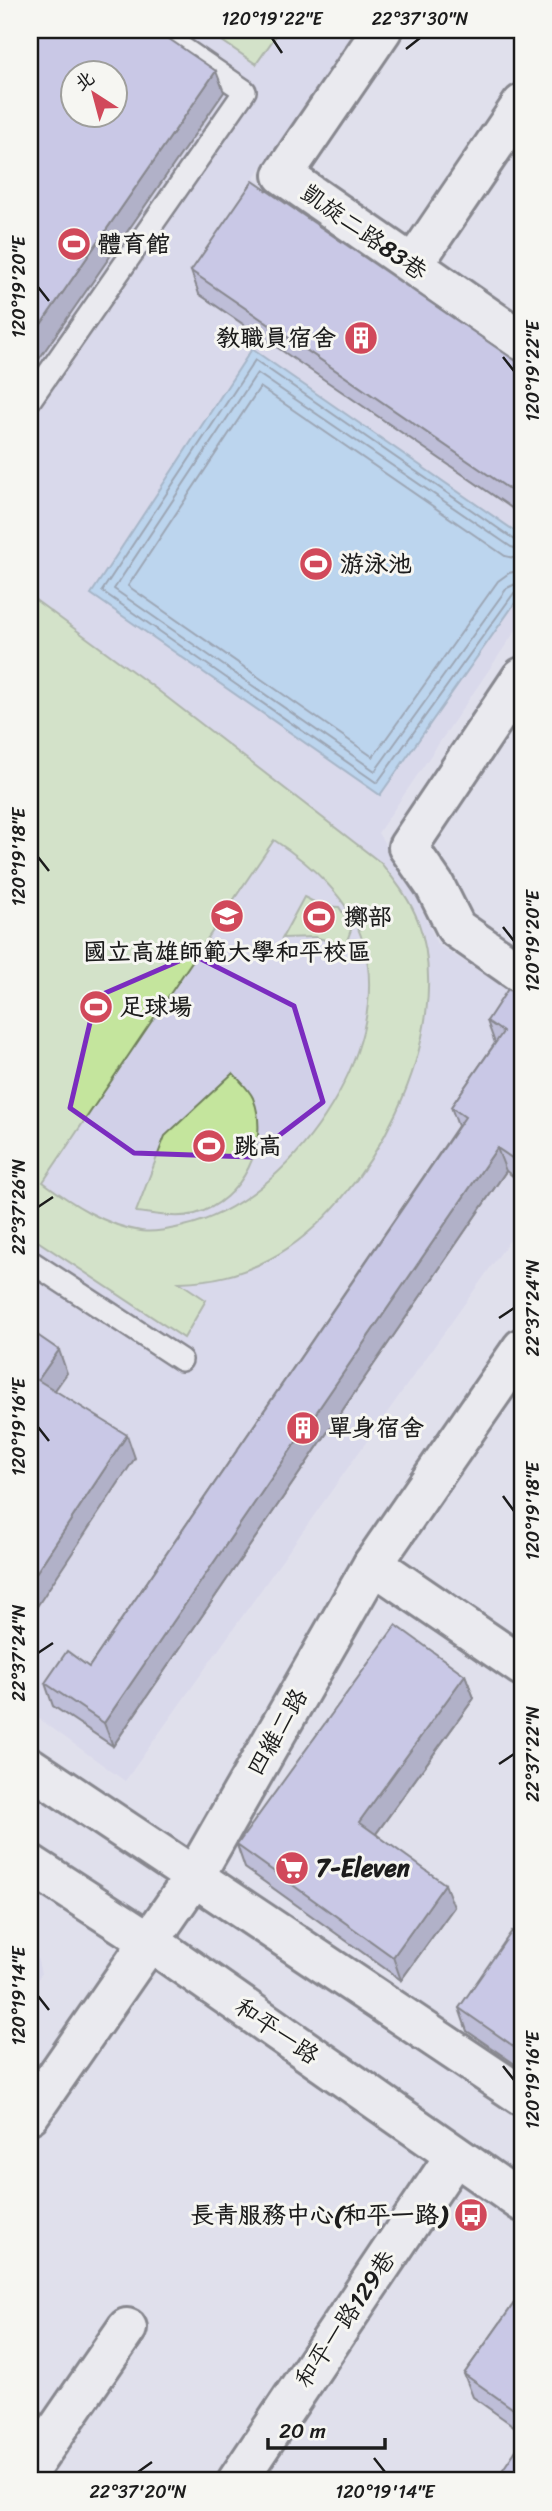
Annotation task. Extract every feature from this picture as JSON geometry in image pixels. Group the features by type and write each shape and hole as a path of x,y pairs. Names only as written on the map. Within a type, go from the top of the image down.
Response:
{"street":[{"name":"凱旋二路83巷","path":"382,30 283,175 522,341"},
{"path":"413,265 522,104"},
{"path":"522,677 408,847 435,886 456,928 522,974"},
{"name":"四維二路","path":"30,2114 152,1943 194,1877 373,1564 522,1348"},
{"path":"373,1564 522,1666"},
{"path":"30,1766 522,2096"},
{"name":"和平一路","path":"30,1864 152,1943 454,2157 522,2202"},
{"name":"和平一路129巷","path":"237,2481 454,2157"},
{"path":"30,2469 127,2328"}],"lane":[{"path":"30,400 245,91 156,30"},
{"path":"30,1261 181,1360"}],"highlighted area":[{"path":"193,955 294,1006 323,1102 251,1157 134,1153 70,1108 96,997"}],"shaded area":[{"name":"國立高雄師範大學和平校區","path":"30,30 356,30 254,178 522,363 522,621 378,833 413,888 437,944 522,999 522,1223 125,1781 30,1712"},
{"path":"30,1927 41,1974 30,1991"}],"green space":[{"path":"206,30 280,30 256,64"},
{"path":"30,596 151,685 381,863 402,890 415,913 427,965 426,1013 415,1063 396,1112 371,1158 341,1200 306,1234 270,1259 226,1276 179,1282 206,1300 184,1338 30,1236","holes":["274,840 315,871 349,911 363,942 369,985 364,1029 348,1074 325,1116 295,1155 260,1187 223,1212 184,1226 152,1231 128,1228 89,1212 65,1198 43,1182"]},
{"name":"擲部","path":"304,897 322,906 339,907 352,927 345,946 315,937 282,938"},
{"name":"跳高","path":"233,1073 253,1098 258,1115 255,1151 239,1183 212,1207 195,1214 173,1216 136,1212 165,1136"}],"water":[{"name":"游泳池","path":"252,349 522,536 522,593 380,795 91,594"}],"building":[{"name":"體育館","path":"30,30 156,30 216,71 30,340"},
{"name":"教職員宿舍","path":"253,181 522,365 522,498 191,271"},
{"path":"508,989 522,999 522,1156 518,1162 497,1148 104,1723 45,1683 67,1651 89,1667 465,1117 451,1107 503,1032 487,1021"},
{"path":"30,1330 59,1350 38,1380 127,1435 30,1582"},
{"path":"396,1625 465,1675 359,1822 445,1884 393,1957 237,1845"},
{"path":"512,1931 522,1938 522,2052 459,2008"},
{"path":"522,2292 522,2415 464,2374"},
{"path":"522,2441 522,2481 495,2481"}],"place":[{"name":"體育館","path":"74,244"},
{"name":"教職員宿舍","path":"361,338"},
{"name":"游泳池","path":"316,564"},
{"name":"國立高雄師範大學和平校區","path":"227,916"},
{"name":"擲部","path":"319,917"},
{"name":"足球場","path":"96,1007"},
{"name":"跳高","path":"209,1146"},
{"name":"單身宿舍","path":"303,1428"},
{"name":"7-Eleven","path":"292,1868"},
{"name":"長青服務中心(和平一路)","path":"471,2215"}]}
